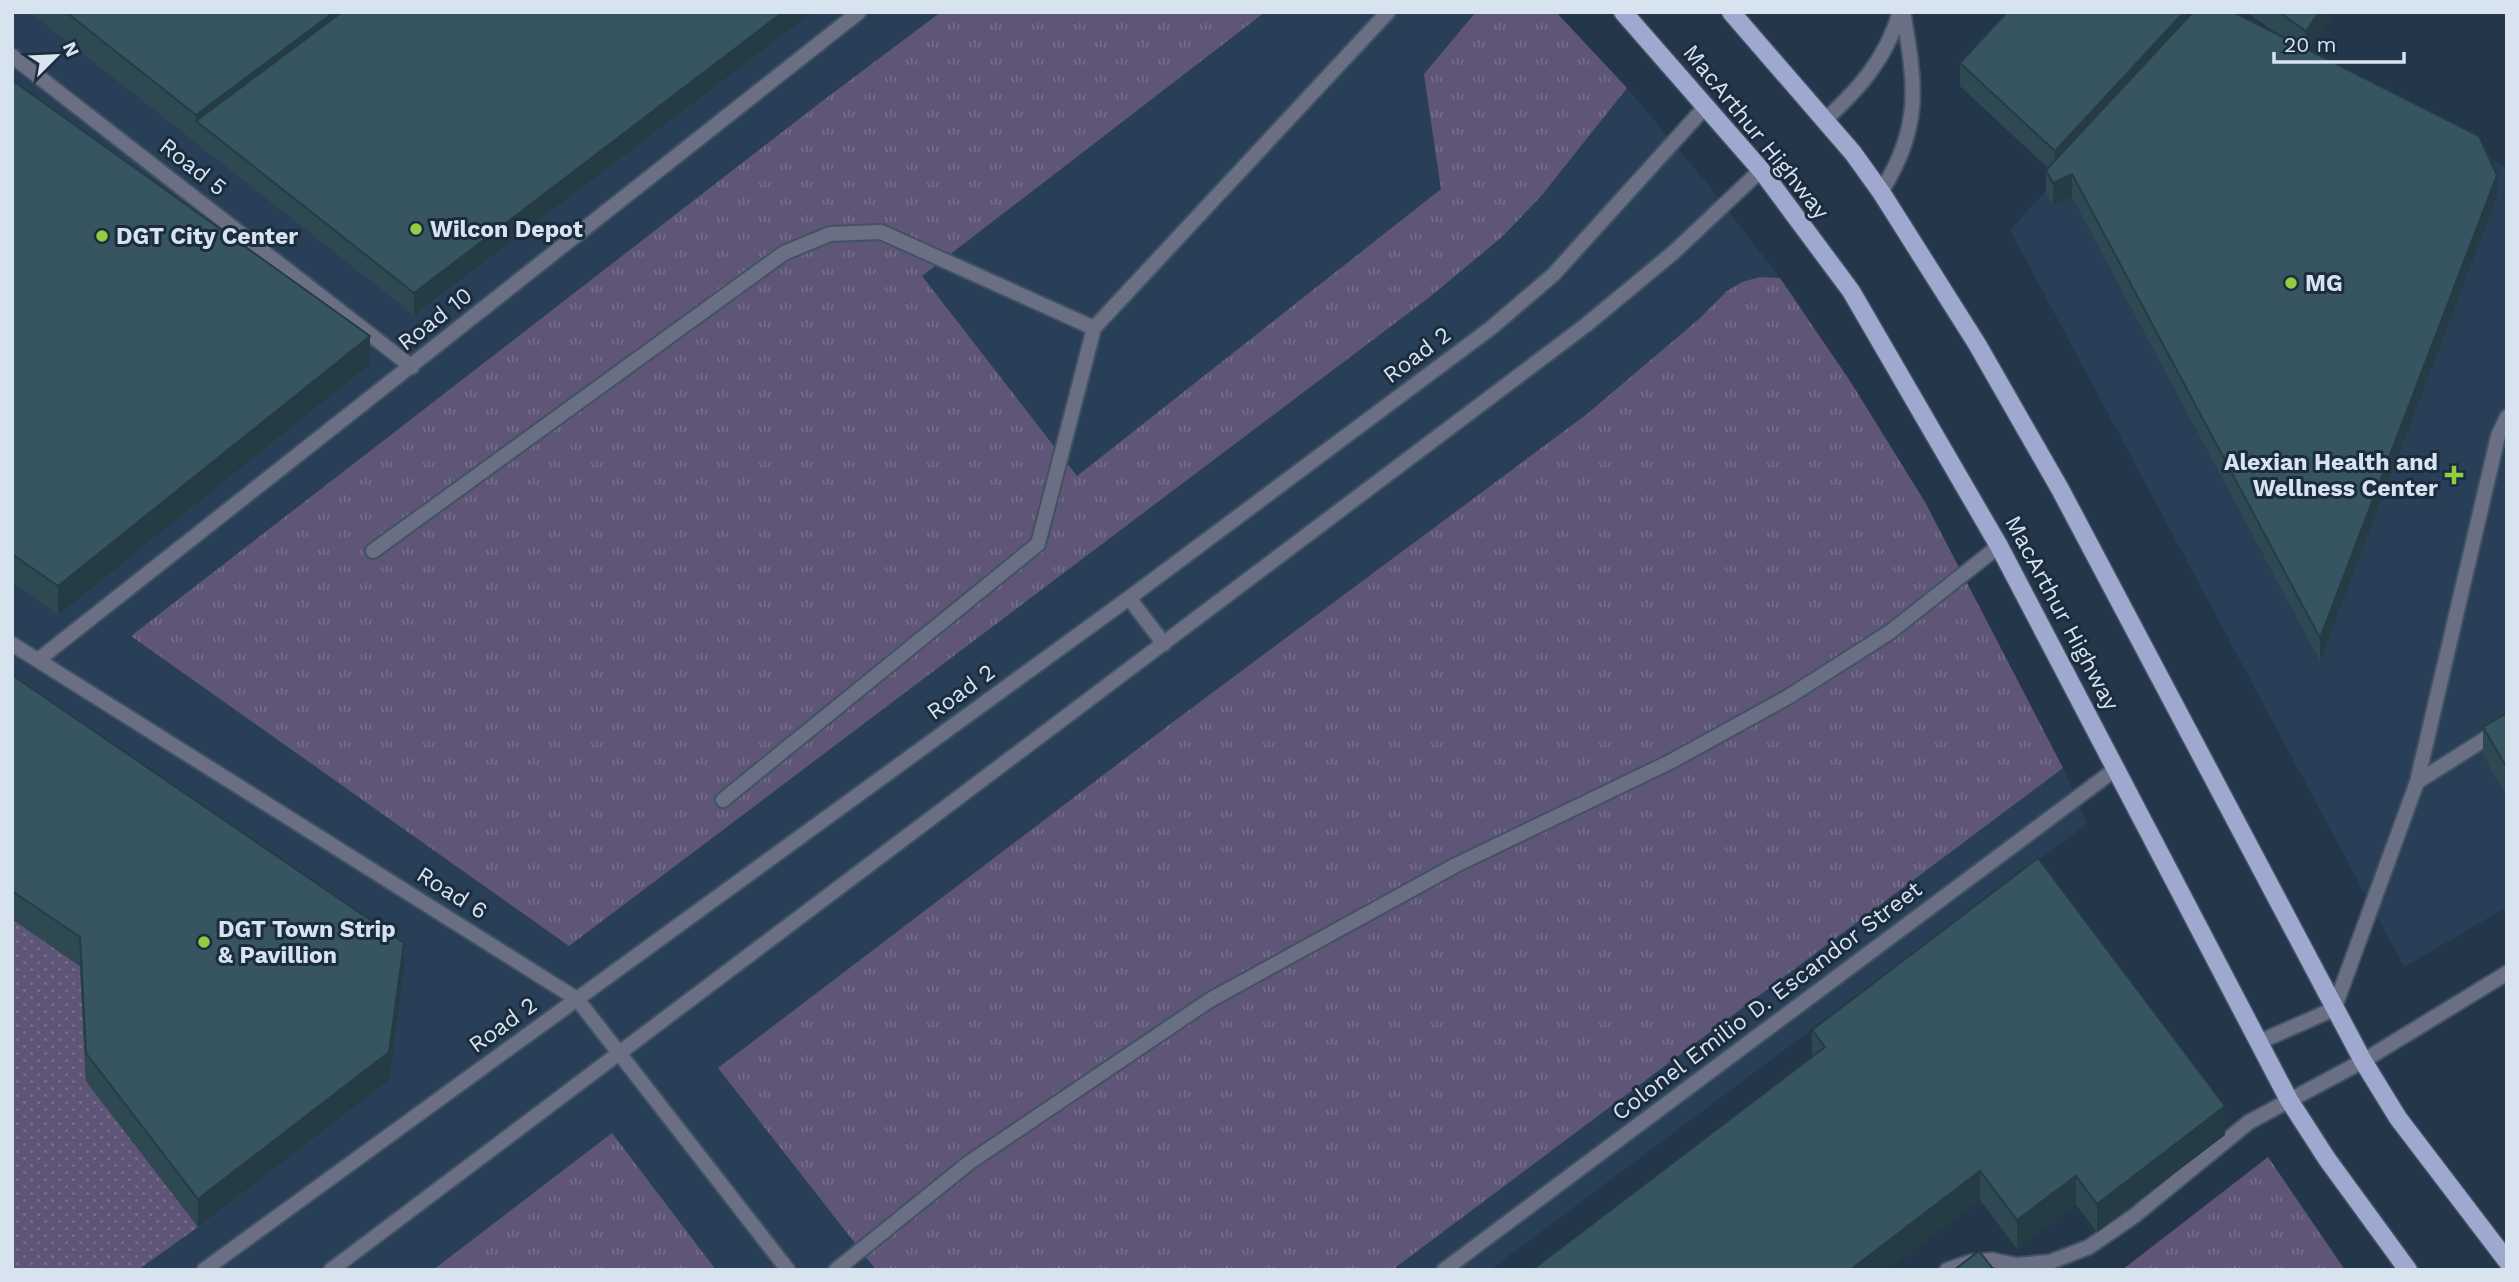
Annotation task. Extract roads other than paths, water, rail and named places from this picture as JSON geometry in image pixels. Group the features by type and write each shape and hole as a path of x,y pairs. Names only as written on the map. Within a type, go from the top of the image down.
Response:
{"main road":[{"name":"MacArthur Highway","path":"1623,12 1761,170 1851,291 1999,546 2290,1100 2327,1159 2408,1270"},
{"path":"1731,12 1826,119 1881,192 1977,344 2060,489 2363,1061 2398,1118 2507,1261"}],"street":[{"name":"Road 10","path":"38,660 859,12"},
{"path":"723,800 1038,544 1094,328 1388,12"},
{"path":"1826,119 1853,94 1880,60 1902,12"},
{"path":"1881,192 1901,160 1913,120 1912,78 1902,12"},
{"name":"Road 5","path":"12,56 412,367"},
{"name":"Road 2","path":"204,1270 1129,598 1525,300 1553,275 1706,106"},
{"path":"331,1270 1607,309 1706,224 1761,170"},
{"path":"373,551 784,253 830,234 881,232 1094,328"},
{"path":"2259,1042 2334,1009 2417,782 2498,436 2507,417"},
{"path":"836,1270 970,1162 1210,1000 1456,865 1670,762 1788,697 1890,632 1999,546"},
{"path":"1129,598 1164,644"},
{"name":"Road 6","path":"12,644 577,999 788,1270"},
{"path":"2417,782 2507,725"},
{"name":"Colonel Emilio D. Escandor Street","path":"1444,1270 2117,768"},
{"path":"1947,1270 1970,1262 1992,1260 2017,1265 2050,1262 2089,1247 2134,1216 2249,1122 2363,1061 2507,973"}],"place":[{"name":"Wilcon Depot","path":"416,229"},
{"name":"DGT City Center","path":"102,236"},
{"name":"MG","path":"2291,283"},
{"name":"Alexian Health and Wellness Center","path":"2454,475"},
{"name":"DGT Town Strip & Pavillion","path":"204,942"}]}
